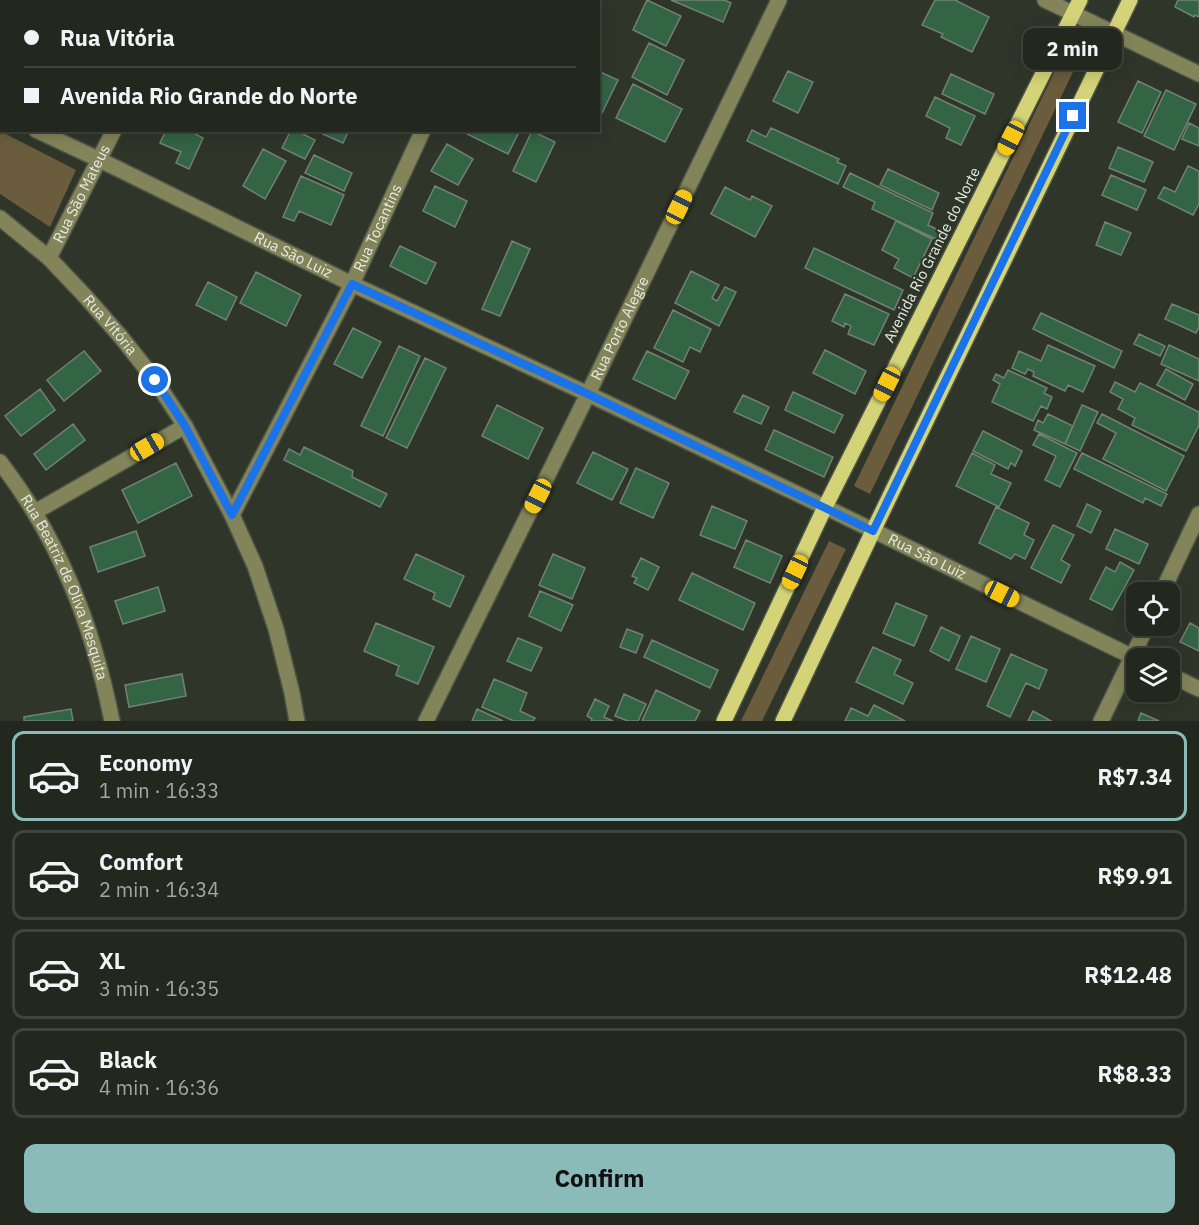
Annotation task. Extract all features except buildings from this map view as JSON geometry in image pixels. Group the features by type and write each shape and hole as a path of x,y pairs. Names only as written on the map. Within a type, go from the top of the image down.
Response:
{"main road":[{"name":"Avenida Rio Grande do Norte","path":"724,721 825,507 1080,0"},
{"path":"783,721 1130,0"}],"street":[{"name":"Rua Porto Alegre","path":"426,721 779,0"},
{"path":"1045,0 1199,74"},
{"name":"Rua São Luiz","path":"40,132 352,284 825,507 1126,654"},
{"name":"Rua São Mateus","path":"49,258 113,132"},
{"name":"Rua Tocantins","path":"232,515 352,284 422,132"},
{"name":"Rua Vitória","path":"0,218 49,258 121,337 155,380 185,426 232,515 255,566 276,629 297,721"},
{"path":"34,512 185,426"},
{"name":"Rua Beatriz de Oliva Mesquita","path":"0,462 34,512 57,553 76,595 105,684 112,721"},
{"path":"1167,582 1199,514"},
{"path":"1101,721 1126,673"},
{"path":"1180,680 1199,689"}],"shaded area":[{"path":"1069,42 1084,49 870,494 854,486"},
{"path":"0,132 76,170 50,227 0,194"},
{"path":"829,541 846,549 762,721 741,721"}],"route":[{"path":"155,380 185,426 232,515 352,284 873,531 1073,116"}]}
